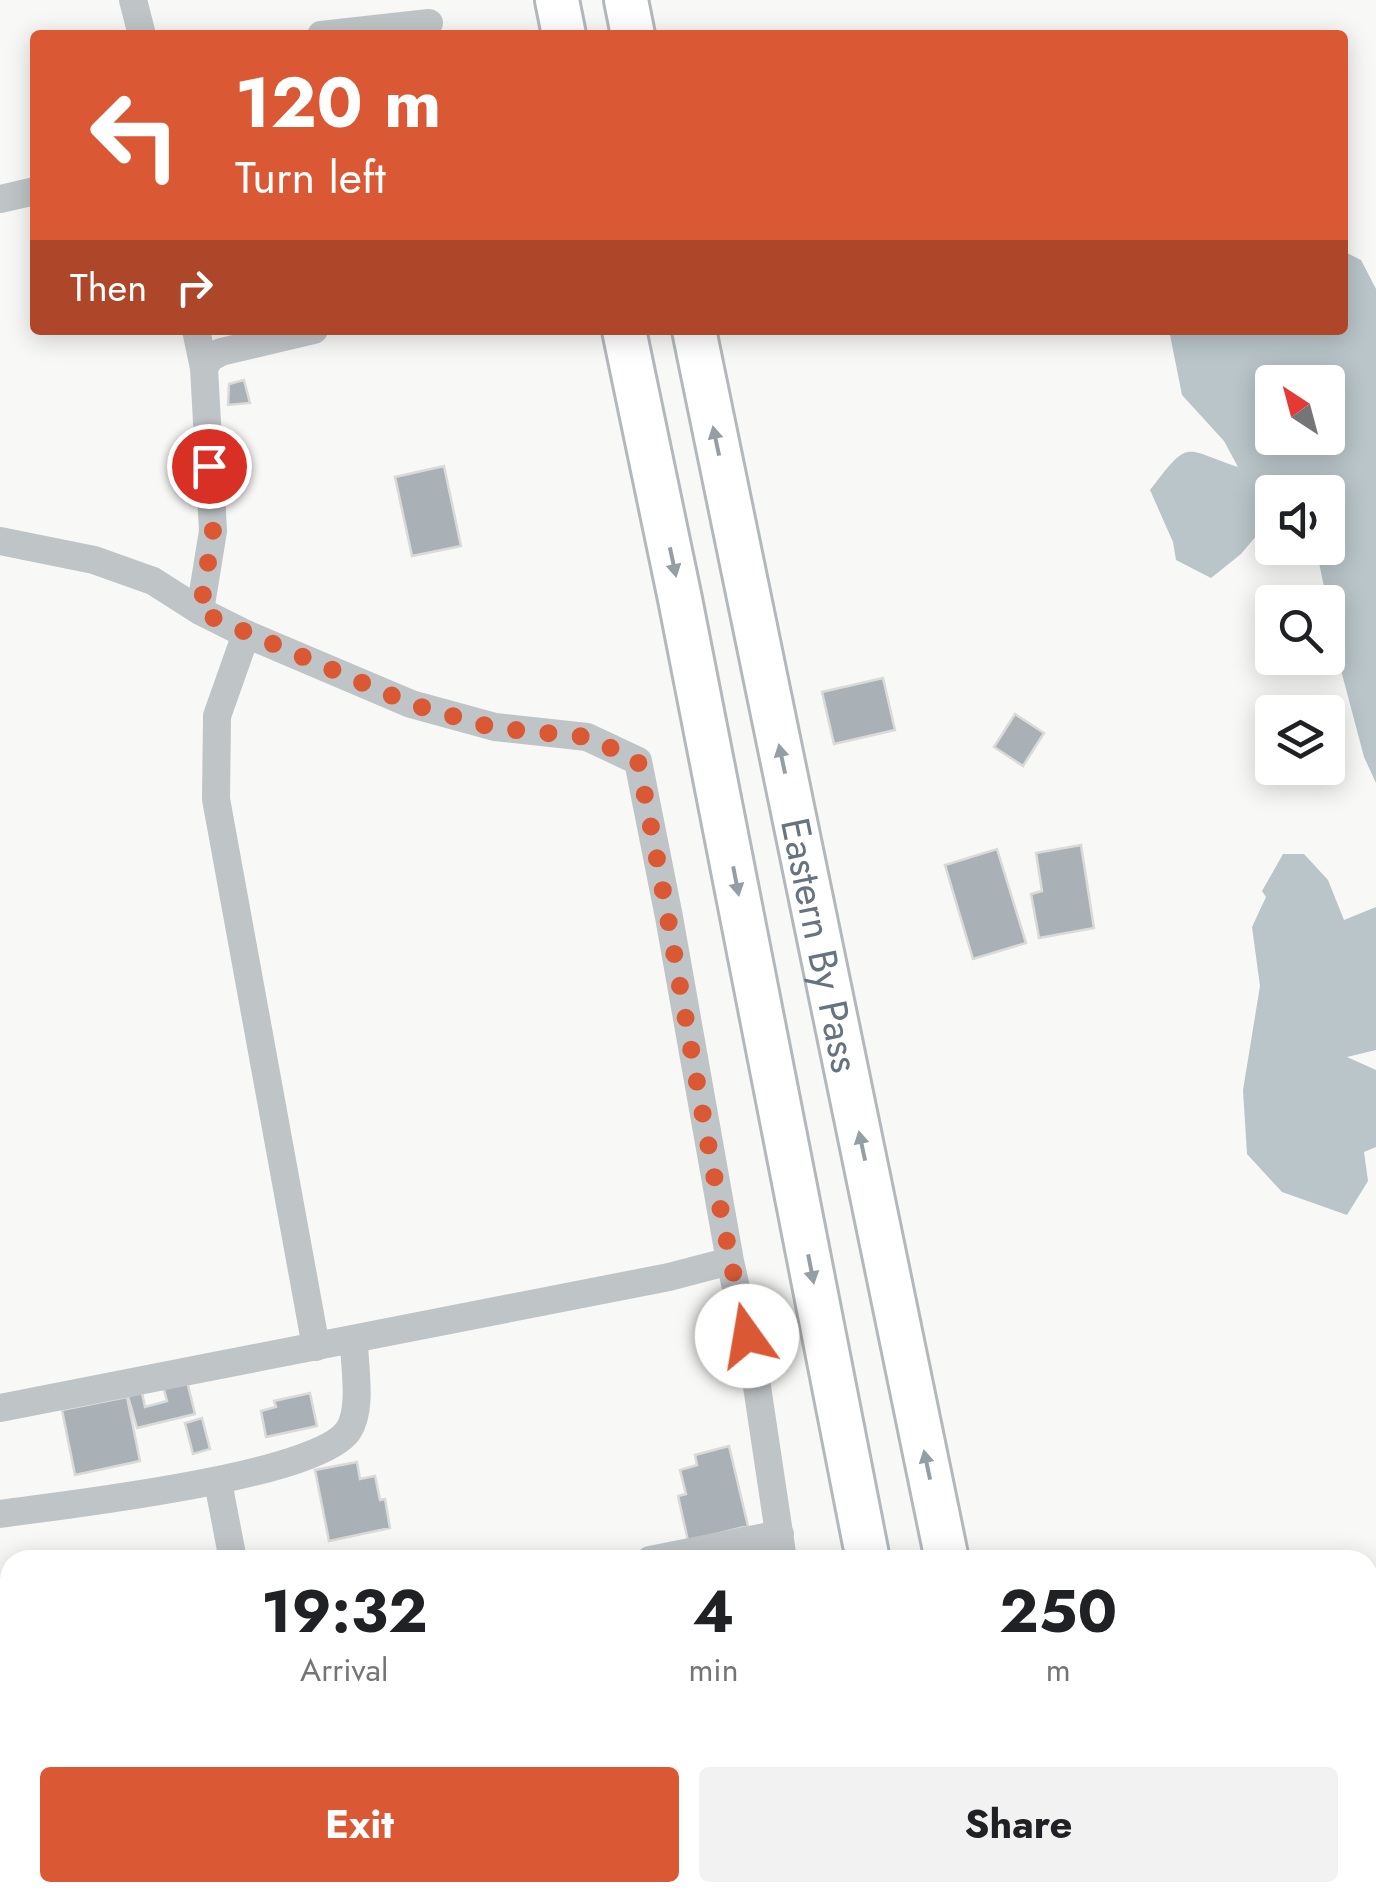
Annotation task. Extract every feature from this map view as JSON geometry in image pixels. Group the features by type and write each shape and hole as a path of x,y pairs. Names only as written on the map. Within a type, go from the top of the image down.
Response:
{"main road":[{"path":"556,0 563,30"},
{"path":"626,0 633,30"},
{"name":"Eastern By Pass","path":"625,335 866,1550"},
{"name":"Eastern By Pass","path":"695,335 945,1550"}],"street":[{"path":"133,0 141,30"},
{"path":"354,30 428,19"},
{"path":"0,198 30,192"},
{"path":"197,335 204,368 213,532 200,612"},
{"path":"204,368 210,358 221,352 293,335"},
{"path":"0,540 94,560 153,581 200,612 246,634 411,704 494,728 588,737 638,761 670,917 730,1260 755,1373 781,1547 751,1550"},
{"path":"246,634 217,716 216,799 316,1347"},
{"path":"0,1408 354,1340 730,1260"},
{"path":"0,1514 218,1482 335,1444 347,1433 354,1418 354,1340"},
{"path":"218,1482 231,1550"}],"shaded area":[{"path":"1348,254 1361,260 1376,289 1376,783 1364,757 1342,675 1345,585 1324,585 1320,565 1345,565 1345,475 1255,475 1255,537 1211,578 1176,560 1173,542 1150,490 1173,462 1188,452 1238,467 1224,441 1182,395 1170,335 1348,335"},
{"path":"1283,854 1304,854 1328,880 1344,920 1376,907 1376,1050 1347,1057 1376,1070 1376,1147 1364,1152 1368,1181 1347,1215 1282,1192 1247,1154 1243,1090 1260,986 1252,927 1266,897 1262,891"}],"building":[{"path":"244,380 250,403 228,405 229,384"},
{"path":"444,466 461,546 412,556 395,477"},
{"path":"883,678 895,730 834,744 822,692"},
{"path":"1015,714 1044,733 1023,766 994,747"},
{"path":"1081,845 1094,928 1039,938 1031,894 1042,891 1036,853"},
{"path":"997,849 1026,943 973,959 945,865"},
{"path":"187,1381 195,1414 137,1428 128,1396 142,1393 145,1407 167,1401 163,1386"},
{"path":"310,1393 317,1426 266,1437 261,1411 276,1407 274,1401"},
{"path":"127,1397 140,1461 75,1475 62,1410"},
{"path":"202,1418 210,1449 193,1454 185,1423"},
{"path":"729,1446 748,1526 688,1541 678,1496 686,1494 680,1470 697,1465 695,1455"},
{"path":"357,1462 360,1479 375,1476 380,1500 385,1499 390,1528 329,1541 315,1470"}],"route":[{"path":"209,466 213,532 200,612 411,704 494,728 588,737 638,761 670,917 711,1166 747,1336"}]}
